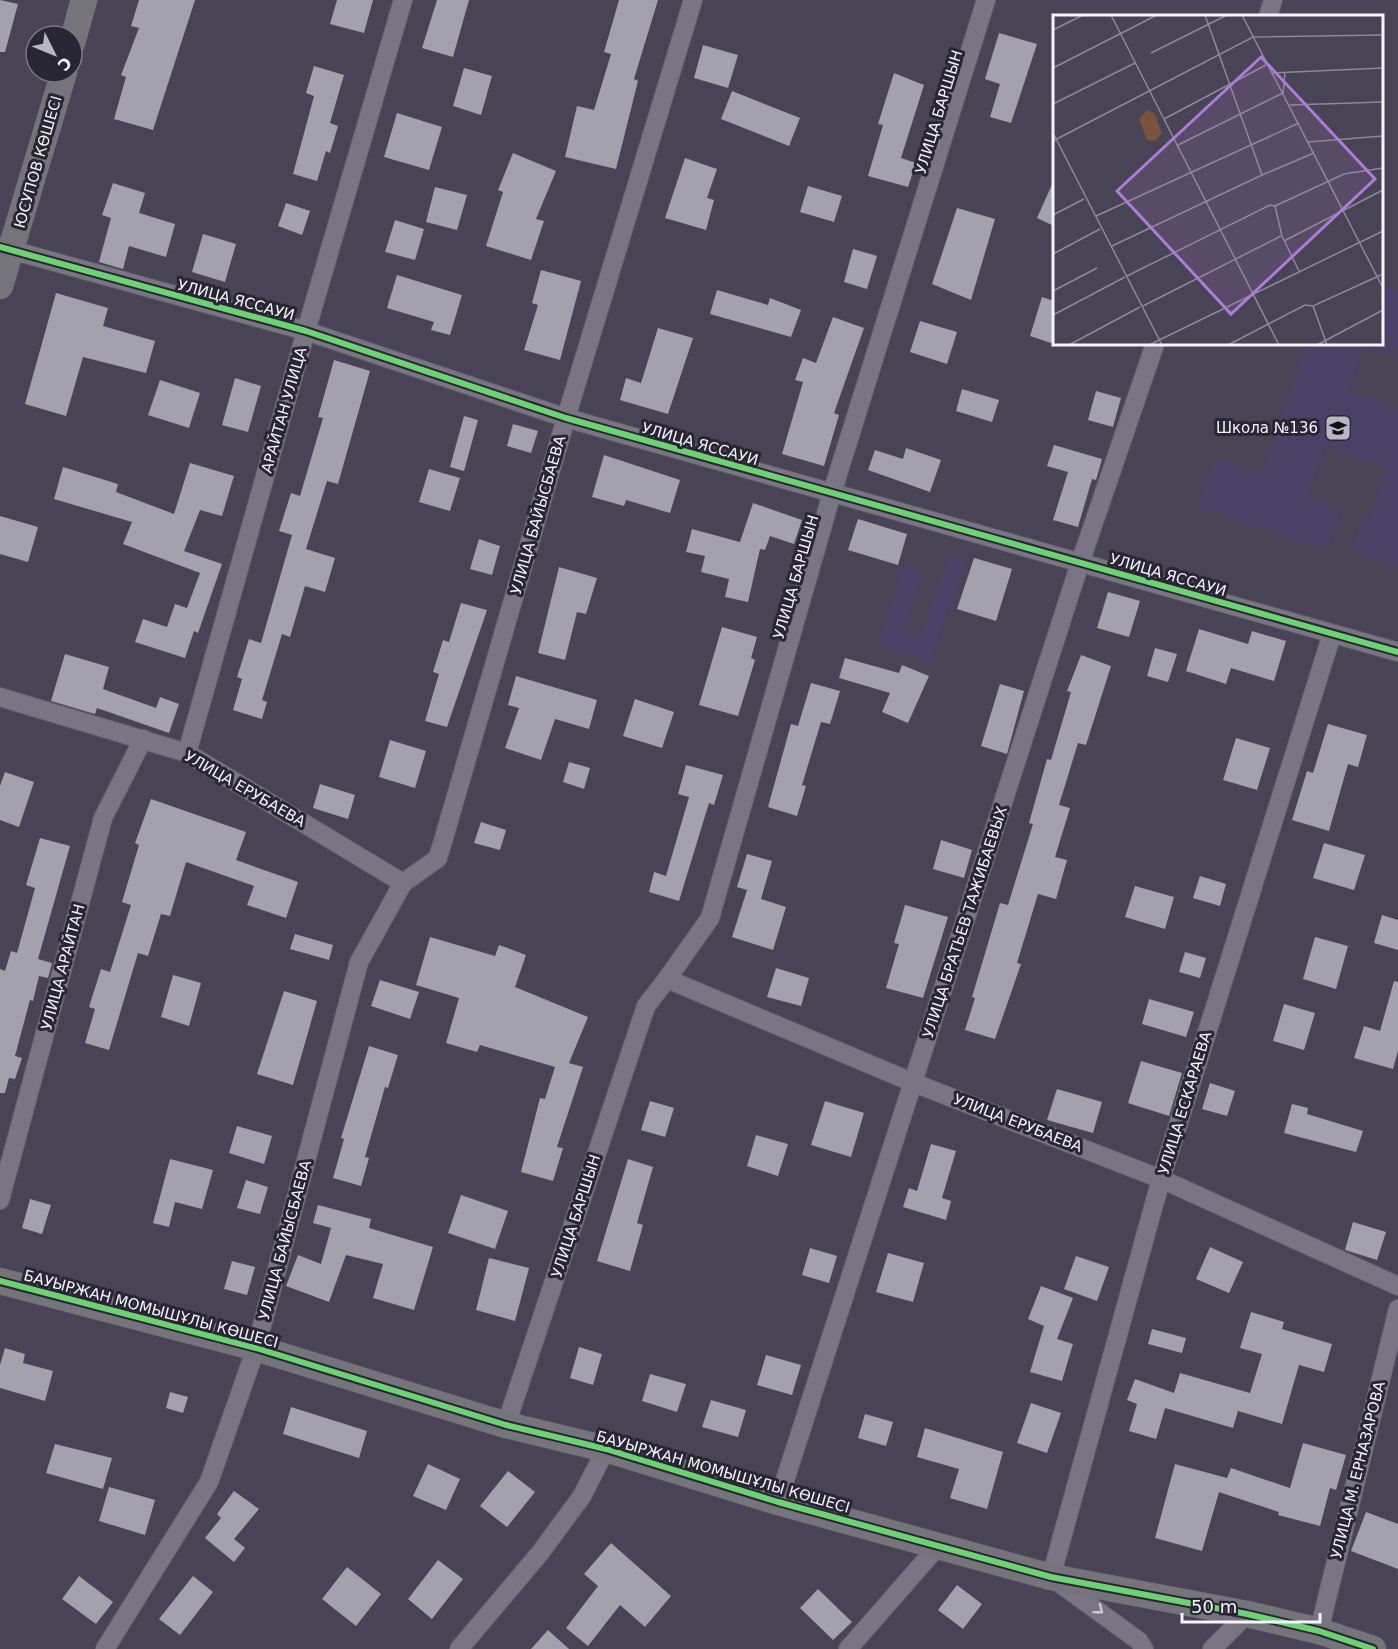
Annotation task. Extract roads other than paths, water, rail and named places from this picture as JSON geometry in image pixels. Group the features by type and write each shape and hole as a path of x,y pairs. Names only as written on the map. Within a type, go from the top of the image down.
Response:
{"street":[{"path":"77,24 84,0"},
{"name":"АРАЙТАН УЛИЦА","path":"187,753 306,331 403,0"},
{"name":"УЛИЦА БАЙЫСБАЕВА","path":"105,1649 209,1482 256,1348 359,962 403,883 438,858 566,418 693,0"},
{"name":"УЛИЦА БАРШЫН","path":"506,1425 646,1006 710,918 832,493 986,0"},
{"path":"1268,15 1273,0"},
{"name":"ЮСУПОВ КӨШЕСІ","path":"0,286 6,249 60,84"},
{"name":"УЛИЦА ЯССАУИ","path":"6,249 306,331 566,418 1398,652"},
{"name":"УЛИЦА БРАТЬЕВ ТАЖИБАЕВЫХ","path":"778,1502 1080,563 1155,345"},
{"name":"УЛИЦА ЕСКАРАЕВА","path":"1051,1577 1161,1179 1332,634"},
{"name":"УЛИЦА ЕРУБАЕВА","path":"0,697 187,753 403,883"},
{"name":"УЛИЦА АРАЙТАН","path":"0,1200 103,818 143,739"},
{"name":"УЛИЦА ЕРУБАЕВА","path":"666,979 914,1083 1161,1179 1398,1286"},
{"name":"БАУЫРЖАН МОМЫШҰЛЫ КӨШЕСІ","path":"0,1281 256,1348 506,1425 606,1449 778,1502 1051,1577 1247,1614 1319,1631 1373,1649"},
{"name":"УЛИЦА М. ЕРНАЗАРОВА","path":"1319,1631 1398,1309"},
{"path":"459,1649 540,1552 582,1496 606,1449"},
{"path":"848,1649 939,1545"},
{"path":"1051,1577 1093,1605 1138,1641 1144,1649"},
{"path":"1212,1649 1247,1614"}],"place":[{"name":"Школа №136","path":"1338,428"}]}
